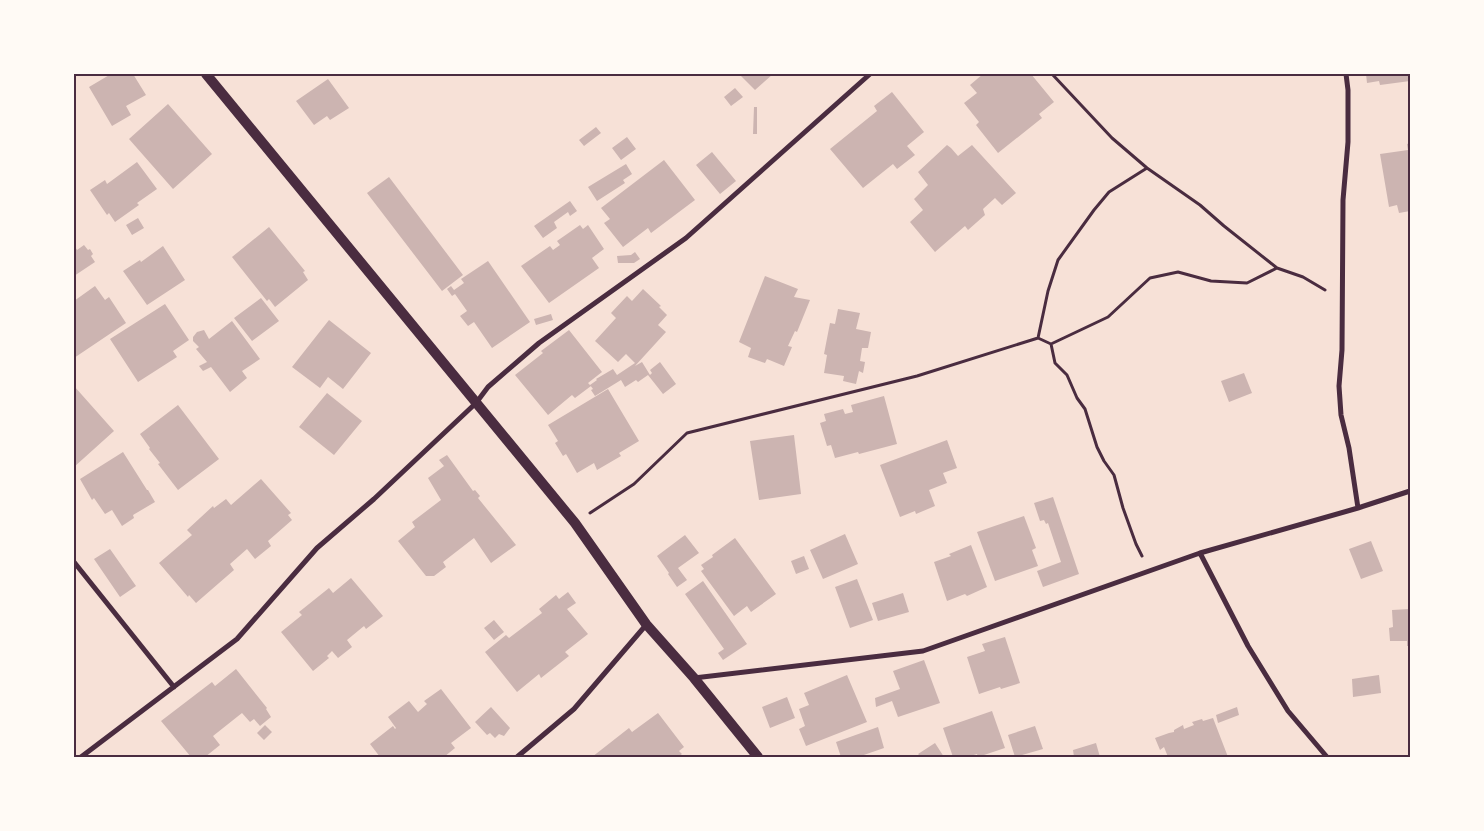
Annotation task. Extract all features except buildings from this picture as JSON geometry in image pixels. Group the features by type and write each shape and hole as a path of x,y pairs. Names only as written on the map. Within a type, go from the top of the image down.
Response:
{"main road":[{"path":"206,74 574,523 646,624 694,678 758,757"}],"street":[{"path":"81,757 237,640 316,548 374,499 476,403 488,387 539,343 686,238 870,74"},
{"path":"1346,74 1348,90 1348,142 1343,200 1342,350 1339,386 1341,415 1349,448 1358,508"},
{"path":"694,678 923,651 1200,553 1358,508 1410,491"},
{"path":"1200,553 1248,646 1288,710 1328,757"},
{"path":"74,562 174,687"},
{"path":"517,757 574,709 646,624"}],"path":[{"path":"1052,74 1112,138 1147,168 1200,205 1276,268 1303,277 1331,294 1342,295"},
{"path":"1038,338 1048,290 1058,260 1109,192 1147,168"},
{"path":"574,523 634,484 686,433 917,376 1038,338 1051,344 1108,318 1150,278 1178,272 1211,281 1247,284 1276,268"},
{"path":"1051,344 1055,363 1066,375 1077,398 1085,409 1097,447 1114,475 1136,544 1150,570"}]}
